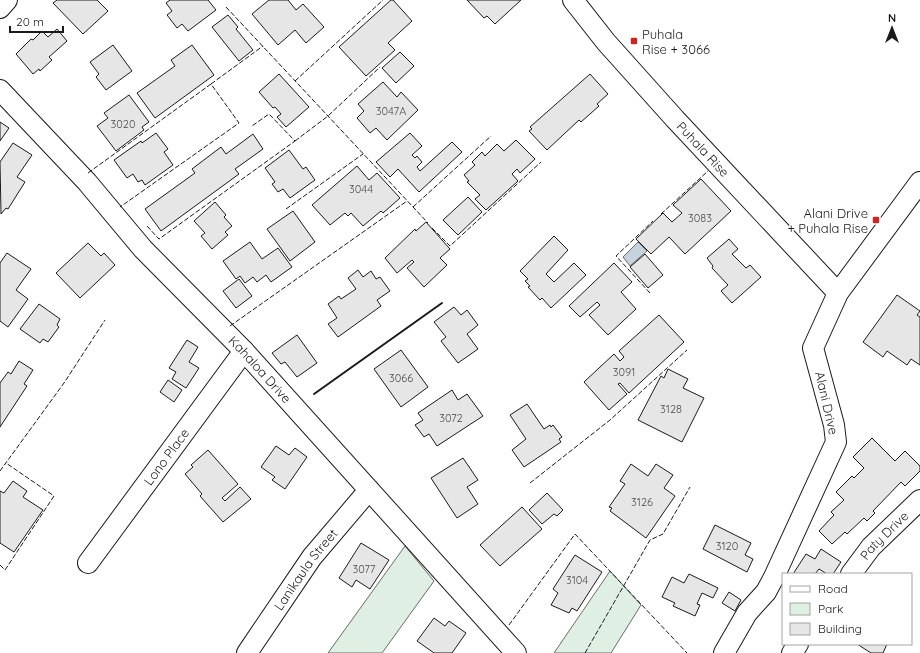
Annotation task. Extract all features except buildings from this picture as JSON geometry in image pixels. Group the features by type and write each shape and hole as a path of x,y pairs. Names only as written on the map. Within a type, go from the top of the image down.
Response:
{"street":[{"path":"0,8 7,0"},
{"name":"Puhala Rise","path":"573,0 606,42 675,119 838,293"},
{"name":"Kahaloa Drive","path":"0,90 87,182 143,249 244,351 516,653"},
{"name":"Alani Drive","path":"724,653 747,613 766,592 774,577 836,442 834,425 813,348 838,293 920,182"},
{"name":"Lono Place","path":"88,563 244,351"},
{"name":"Lanikaula Street","path":"247,653 312,558 369,490"},
{"name":"Paty Drive","path":"852,573 871,547 920,500"}],"green space":[{"path":"405,546 434,581 382,653 328,653"},
{"path":"610,571 641,605 611,653 554,653"}],"shaded area":[{"path":"638,242 647,251 630,266 623,257"}],"fence":[{"path":"295,81 383,0"},
{"path":"226,7 428,223"},
{"path":"211,84 263,46"},
{"path":"295,141 328,116 380,67"},
{"path":"88,173 211,84 239,123 120,207"},
{"path":"147,226 159,239 295,141 269,114 252,126"},
{"path":"413,207 491,136"},
{"path":"286,209 363,154"},
{"path":"432,228 450,246 541,162"},
{"path":"661,214 708,171"},
{"path":"230,326 407,201"},
{"path":"650,293 616,256 653,221"},
{"path":"0,471 64,383 105,320"},
{"path":"530,483 610,420 687,350"},
{"path":"0,565 5,570 54,496 6,463"},
{"path":"585,653 650,540 663,534 690,487"},
{"path":"509,625 575,534 687,653"}],"wall":[{"path":"314,394 442,303"}],"place":[{"name":"Puhala Rise + 3066","path":"634,41"},
{"name":"Alani Drive + Puhala Rise","path":"876,220"}]}
